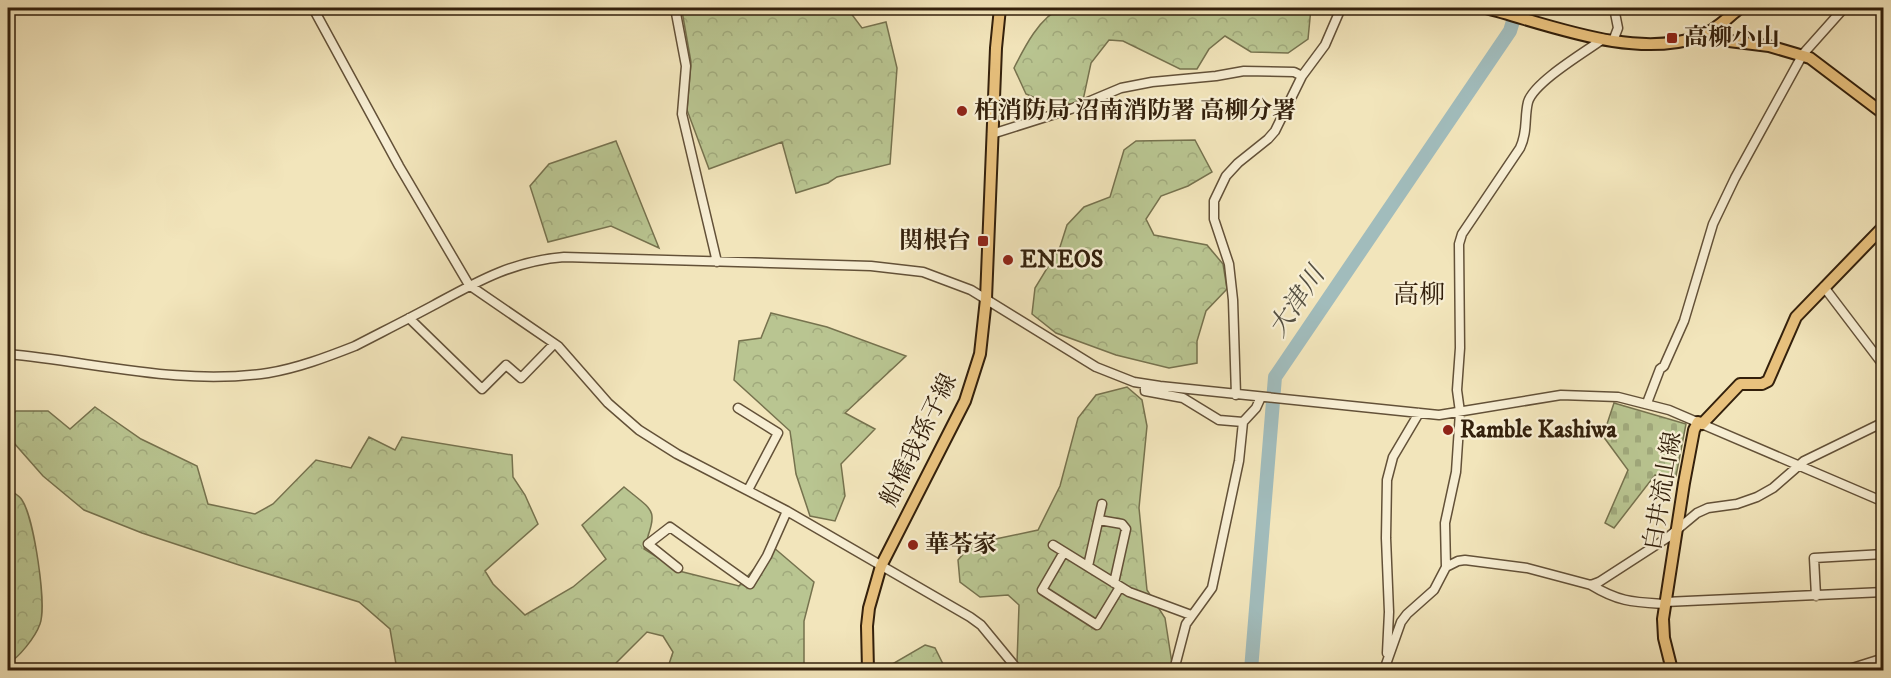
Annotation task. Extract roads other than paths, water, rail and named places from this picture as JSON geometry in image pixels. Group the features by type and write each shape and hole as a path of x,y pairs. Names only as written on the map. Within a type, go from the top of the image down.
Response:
{"main road":[{"name":"船橋我孫子線","path":"868,670 869,608 881,566 965,400 980,354 986,299 996,48 1000,8"},
{"path":"1486,8 1608,40 1648,45 1673,43 1699,36 1713,30 1740,8"},
{"path":"1713,30 1729,41 1768,46 1803,54 1884,114"},
{"name":"白井流山線","path":"1672,670 1664,638 1665,603 1694,430 1698,423 1702,424 1740,384 1762,384 1768,381 1796,317 1884,226"}],"street":[{"path":"313,8 404,176 469,285 555,344 608,403 639,430 699,467 787,511 981,625 1018,670"},
{"path":"675,8 686,66 682,114 717,262"},
{"path":"1236,395 1233,300 1229,264 1214,219 1214,201 1226,176 1275,131 1302,76 1325,45 1341,8"},
{"path":"1384,670 1401,622 1434,591 1446,567 1445,523 1456,472 1460,412 1457,400 1460,348 1458,253 1462,234 1525,138 1528,102 1532,94 1545,81 1608,40 1618,28 1614,8"},
{"path":"1647,403 1660,369 1664,366 1684,321 1713,224 1735,178 1803,54 1844,8"},
{"path":"992,134 1071,109 1120,88 1152,82 1244,71 1294,72 1302,76"},
{"path":"8,354 164,374 197,377 239,376 297,367 331,356 409,318 469,285 505,269 543,259 564,257 871,266 923,272 949,280 986,299 1095,367 1145,384 1439,415 1535,398 1598,395 1647,403 1700,423 1884,502"},
{"path":"1824,287 1884,366"},
{"path":"409,318 482,389 507,365 521,378 555,344"},
{"path":"1145,384 1145,391 1183,398 1219,420 1243,422"},
{"path":"1174,670 1186,624 1212,588 1239,461 1243,422 1263,397"},
{"path":"738,408 778,433 748,490"},
{"path":"1388,659 1387,480 1393,457 1419,413"},
{"path":"1591,585 1617,572 1697,513 1708,508 1737,504 1757,497 1773,488 1798,465 1884,422"},
{"path":"1088,566 1102,504"},
{"path":"678,568 648,544 670,527 750,584 787,511"},
{"path":"1064,552 1042,590 1096,625 1117,585 1126,529 1122,524 1099,520"},
{"path":"1445,544 1451,552 1465,560"},
{"path":"1053,545 1117,585 1191,615"},
{"path":"1816,596 1815,558 1884,554"},
{"path":"1446,567 1465,560 1527,568 1591,585 1615,598 1636,603 1884,592"},
{"path":"1846,670 1884,658"}],"waterway":[{"name":"大津川","path":"1251,670 1275,377 1510,31 1517,8"}],"place":[{"name":"高柳小山","path":"1672,38"},
{"name":"柏消防局 沼南消防署 高柳分署","path":"962,111"},
{"name":"関根台","path":"983,241"},
{"name":"ENEOS","path":"1008,260"},
{"name":"Ramble Kashiwa","path":"1448,430"},
{"name":"華苓家","path":"913,545"}],"district":[{"name":"高柳","path":"1419,295"}]}
